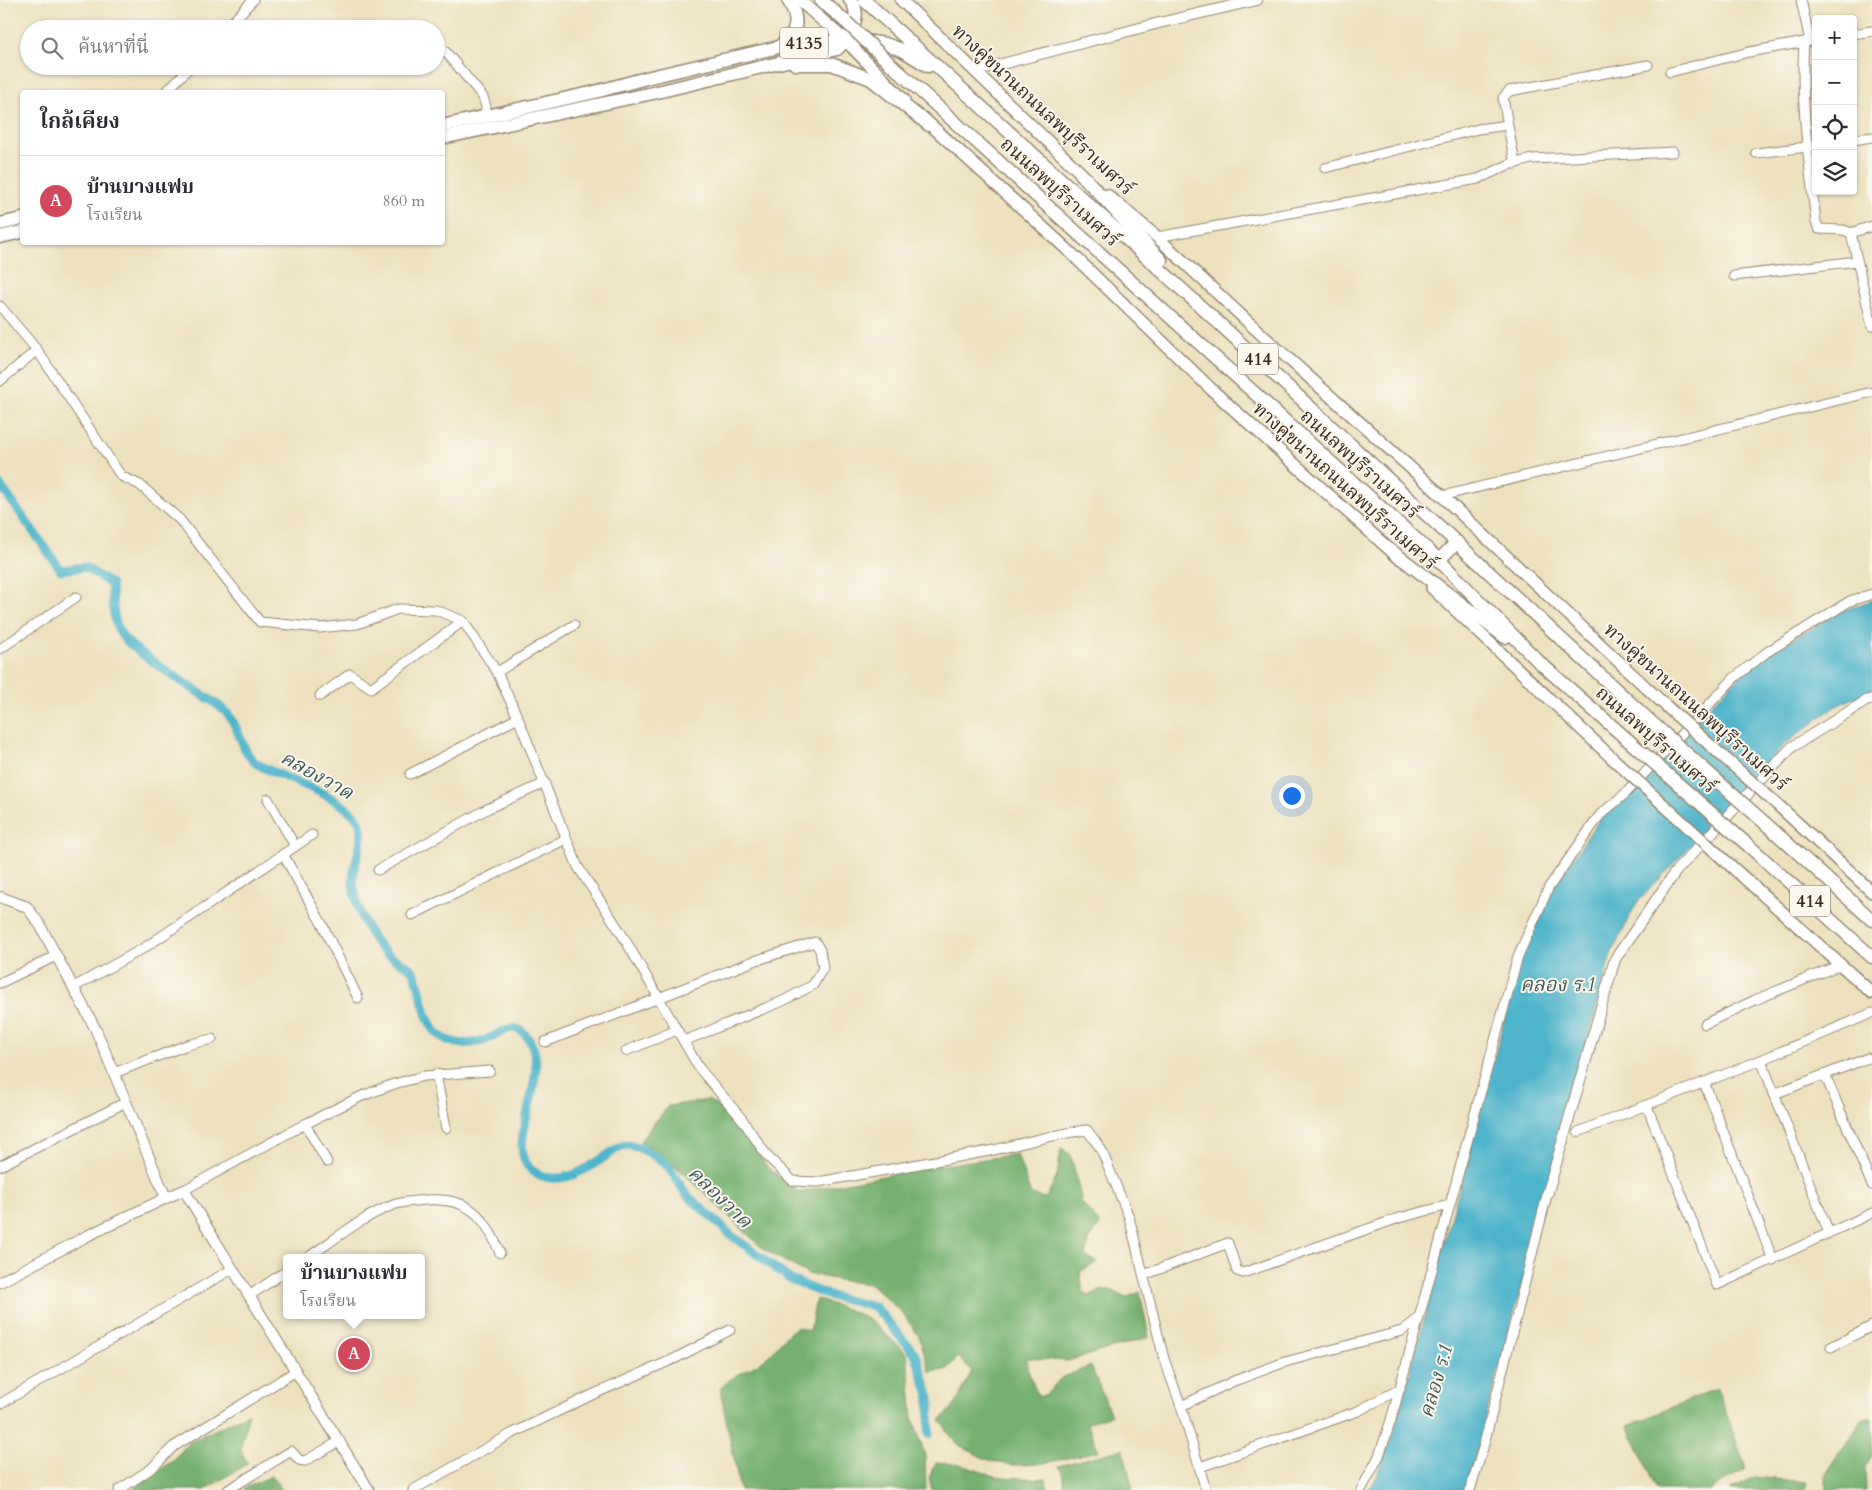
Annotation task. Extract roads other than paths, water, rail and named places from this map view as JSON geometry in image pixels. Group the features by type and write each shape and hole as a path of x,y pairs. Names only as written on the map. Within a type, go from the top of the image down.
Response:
{"main road":[{"path":"774,49 790,39 795,30 794,9 788,0"},
{"name":"ทางคู่ขนานถนนลพบุรีราเมศวร์","path":"799,0 846,41 929,125 1070,252 1212,390 1393,552 1612,758 1872,993"},
{"name":"ถนนลพบุรีราเมศวร์","path":"821,0 1439,560 1539,662 1749,846 1872,957"},
{"name":"4135","path":"445,137 653,93 837,49 846,41 854,26 856,13 850,0"},
{"name":"ถนนลพบุรีราเมศวร์","path":"864,0 1222,326 1650,721 1872,920"},
{"name":"ทางคู่ขนานถนนลพบุรีราเมศวร์","path":"905,1 1081,174 1157,237 1262,335 1442,496 1666,706 1780,806 1872,892"},
{"name":"4135","path":"445,125 792,44 859,40 885,44 902,50 952,80"},
{"path":"779,63 831,64 852,70 871,79 929,125"},
{"path":"1081,174 1222,326"},
{"path":"0,224 20,219"},
{"path":"0,237 20,232"},
{"path":"1439,560 1457,542"},
{"path":"1393,552 1539,662"}],"street":[{"path":"234,20 253,0"},
{"path":"975,71 1257,0"},
{"path":"1801,0 1810,41 1802,61 1811,146 1816,222 1819,229 1843,230 1851,233 1872,226"},
{"path":"1857,33 1872,31"},
{"path":"1670,72 1749,52 1810,41"},
{"path":"446,51 483,96 486,107 485,116"},
{"path":"1515,164 1503,98 1509,91 1648,65"},
{"path":"168,90 182,75"},
{"path":"1325,168 1478,129 1508,124"},
{"path":"1857,139 1872,137"},
{"path":"1756,153 1811,146"},
{"path":"1157,237 1478,179 1532,159 1674,152"},
{"path":"1851,233 1872,326"},
{"path":"1734,276 1857,261"},
{"path":"0,306 37,350 121,476 140,485 180,520 260,622 320,628 357,624 398,609 436,610 463,621 497,672 518,718 578,866 623,936 699,1068 742,1119 767,1156 793,1181 818,1182 988,1151 1061,1133 1086,1130 1101,1149 1129,1217 1164,1359 1206,1490"},
{"path":"0,381 37,350"},
{"path":"1442,496 1872,392"},
{"path":"1361,1490 1379,1456 1400,1389 1518,956 1549,887 1600,815 1626,793 1734,678 1767,652 1850,601 1872,594"},
{"path":"0,649 76,596"},
{"path":"320,696 350,674 371,688 463,621"},
{"path":"497,672 574,626"},
{"path":"1470,1490 1486,1438 1547,1195 1615,959 1676,870 1792,747 1872,699"},
{"path":"410,774 518,718"},
{"path":"378,870 487,810 545,783"},
{"path":"268,799 295,846"},
{"path":"74,987 144,948 312,835"},
{"path":"412,914 566,839"},
{"path":"283,854 322,924 358,998"},
{"path":"0,897 28,907 74,987 96,1030 166,1198"},
{"path":"546,1042 747,964 815,942 820,950 823,968 813,985 783,1001 684,1041"},
{"path":"0,984 56,956"},
{"path":"1705,1024 1840,965"},
{"path":"1578,1132 1761,1060 1872,1013"},
{"path":"626,1051 677,1030"},
{"path":"114,1074 187,1045 212,1039"},
{"path":"1774,1094 1868,1058"},
{"path":"1761,1060 1829,1233"},
{"path":"0,1282 87,1236 184,1190 305,1124 362,1096 394,1084 436,1074 490,1071"},
{"path":"436,1074 446,1128"},
{"path":"1825,1075 1872,1185"},
{"path":"1704,1082 1774,1260"},
{"path":"0,1166 126,1102"},
{"path":"1647,1106 1717,1285 1774,1260 1872,1212"},
{"path":"305,1124 327,1162"},
{"path":"184,1190 369,1490"},
{"path":"313,1254 384,1210 405,1202 436,1200 457,1202 474,1211 490,1230 500,1253"},
{"path":"1144,1275 1228,1243 1237,1271 1243,1273 1399,1218 1449,1205"},
{"path":"0,1404 232,1269"},
{"path":"249,1296 283,1273"},
{"path":"1180,1406 1234,1381 1285,1362 1402,1331 1419,1318"},
{"path":"1831,1347 1872,1326"},
{"path":"413,1490 511,1434 594,1394 674,1359 730,1330"},
{"path":"119,1490 152,1468 173,1447 296,1371"},
{"path":"1200,1467 1358,1411 1400,1389"},
{"path":"228,1490 291,1451 299,1460 304,1461 340,1441"}],"water":[{"name":"คลอง ร.1","path":"1872,600 1872,690 1834,707 1785,744 1636,904 1611,954 1471,1472 1463,1490 1368,1490 1374,1482 1394,1432 1522,954 1552,889 1599,820 1736,679 1767,654 1842,611"}],"waterway":[{"name":"คลองวาด","path":"0,485 61,570 85,567 111,584 117,627 124,638 148,658 224,710 232,720 247,753 256,763 331,798 356,817 361,831 353,874 356,901 368,930 379,947 414,972 425,1011 431,1026 436,1032 448,1040 462,1044 485,1040 510,1028 520,1030 527,1036 535,1054 536,1072 522,1148 526,1162 536,1173 547,1177 559,1178 570,1176 581,1172 621,1146 627,1145 646,1151 657,1158 668,1166 686,1194 731,1235 791,1280 827,1295 875,1307 916,1355 930,1398 929,1434"}],"place":[{"name":"บ้านบางแฟบ","path":"354,1354"}]}
